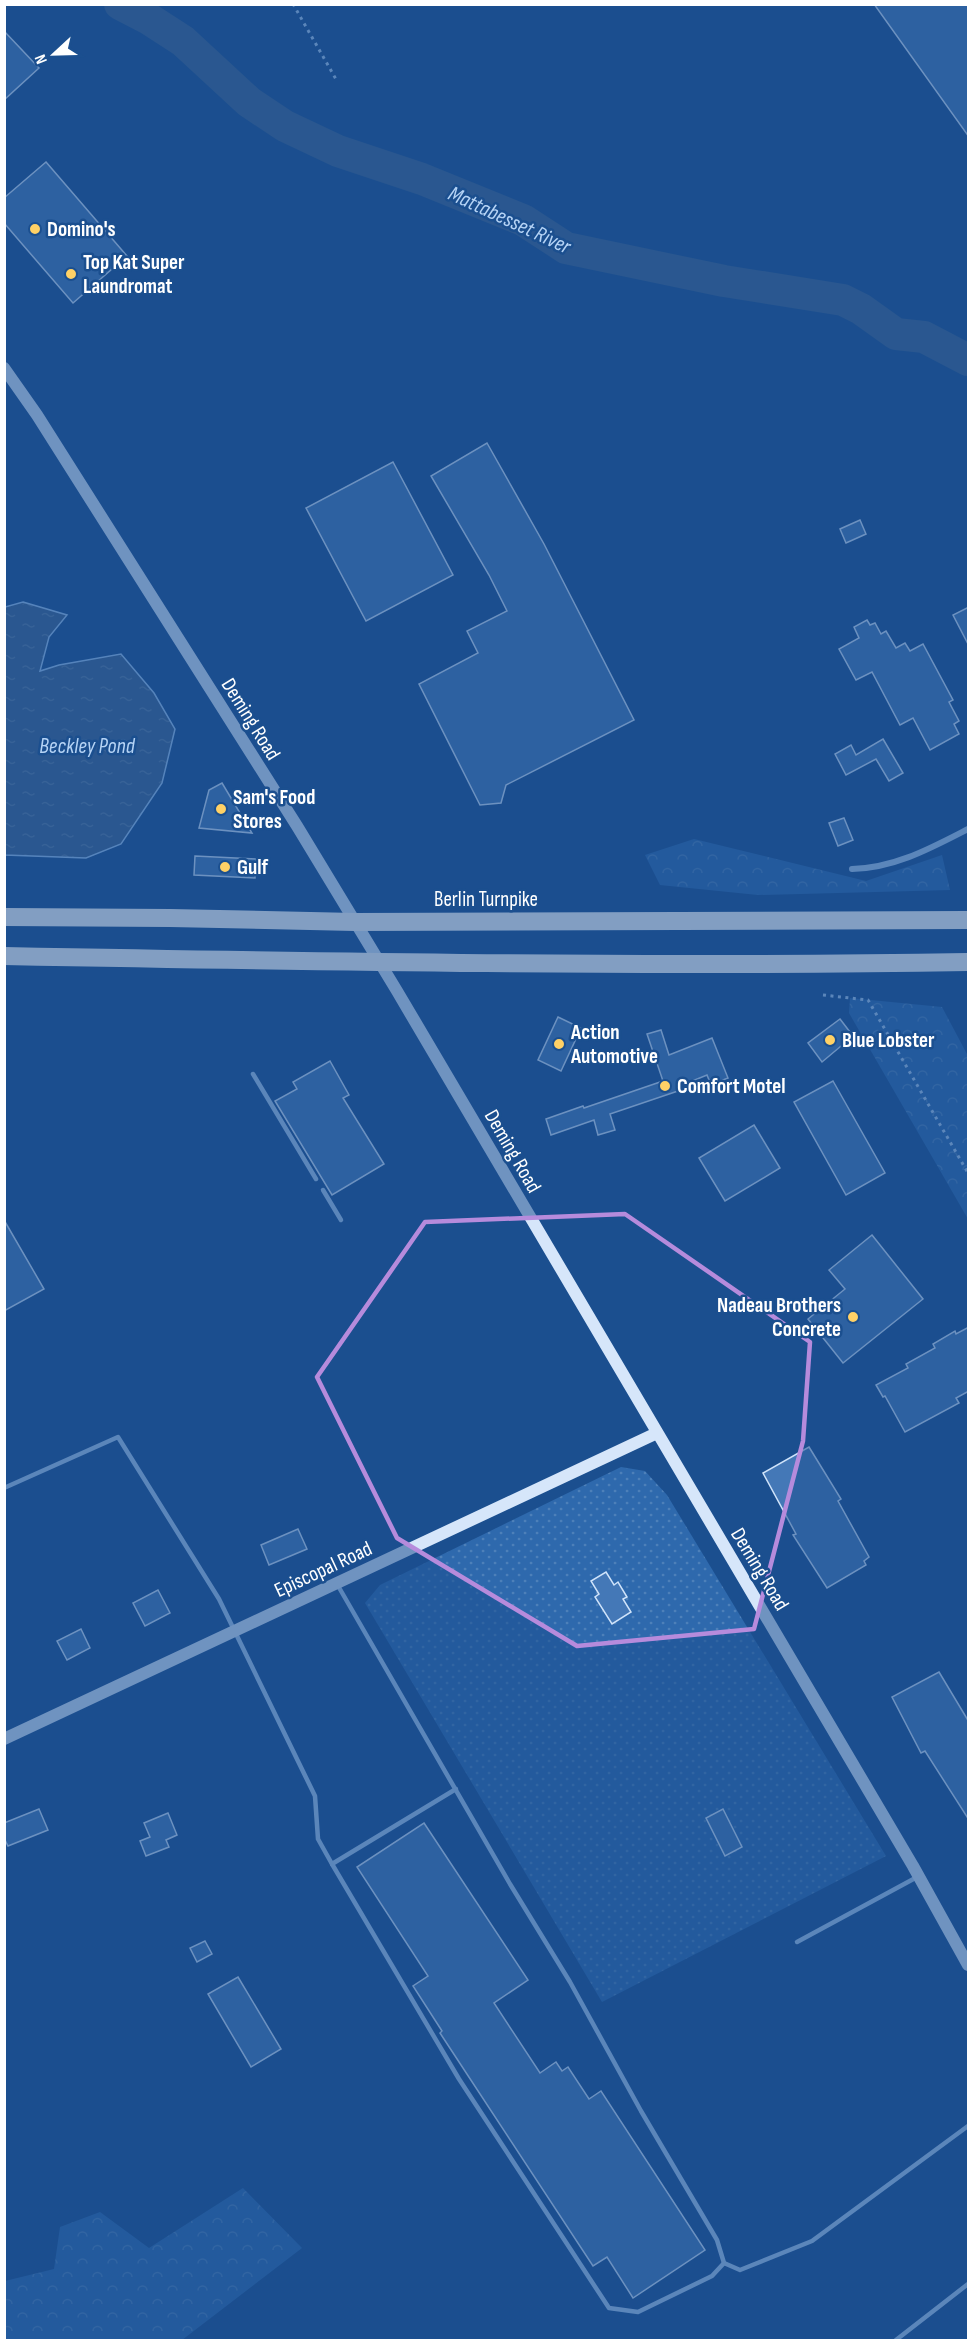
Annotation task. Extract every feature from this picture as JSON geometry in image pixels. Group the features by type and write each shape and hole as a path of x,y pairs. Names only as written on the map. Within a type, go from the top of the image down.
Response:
{"highway":[{"name":"Berlin Turnpike","path":"4,917 355,922 969,920"},
{"path":"4,956 380,963 969,962"}],"street":[{"name":"Deming Road","path":"4,368 37,415 297,826 380,963 919,1876 969,1965"},
{"path":"852,869 873,869 897,863 969,829"},
{"name":"Episcopal Road","path":"4,1739 657,1433"}],"lane":[{"path":"253,1074 316,1179"},
{"path":"323,1190 341,1220"},
{"path":"4,1488 118,1437 219,1599 315,1796 318,1839 332,1864 459,2079 609,2308 638,2312 712,2276 724,2263"},
{"path":"337,1584 510,1884 570,1982 641,2111 717,2240 724,2263 740,2270 812,2241 969,2126"},
{"path":"332,1864 456,1789"},
{"path":"797,1942 919,1876"},
{"path":"896,2340 969,2284"}],"path":[{"path":"293,4 337,81"},
{"path":"823,995 868,1000 969,1173"}],"highlighted area":[{"path":"625,1214 810,1342 803,1441 754,1629 577,1646 397,1538 317,1377 425,1222"}],"green space":[{"path":"694,839 866,881 942,855 950,890 758,895 660,885 645,855"},
{"path":"850,998 942,1007 968,1056 968,1219 849,1013"},
{"path":"621,1467 645,1471 667,1495 886,1856 602,2002 365,1603 380,1585"},
{"path":"243,2188 302,2248 182,2340 5,2340 5,2281 54,2269 60,2227 100,2212 149,2248"}],"water":[{"name":"Beckley Pond","path":"23,602 67,615 49,637 40,671 59,665 121,654 154,693 175,729 162,783 121,844 86,858 5,855 5,607"}],"building":[{"path":"874,4 969,4 969,137"},
{"path":"4,31 39,68 4,100"},
{"path":"46,162 127,256 73,303 4,223 4,198"},
{"path":"487,443 544,544 634,720 506,785 501,803 480,805 419,684 478,653 467,631 507,611 489,575 431,476"},
{"path":"393,462 453,575 366,621 306,508"},
{"path":"860,520 866,534 846,543 840,529"},
{"path":"969,607 969,646 953,615"},
{"path":"867,620 870,625 875,623 881,634 886,631 896,648 905,643 910,651 923,644 953,700 949,702 959,721 954,724 959,734 930,750 913,718 900,725 872,672 856,680 839,649 859,638 854,627"},
{"path":"883,739 903,773 889,781 876,759 846,775 835,754 851,745 856,755"},
{"name":"Sam's Food Stores","path":"222,783 252,833 199,828 209,790"},
{"path":"844,818 853,840 838,846 829,823"},
{"name":"Gulf","path":"195,856 256,859 255,878 194,875"},
{"name":"Action Automotive","path":"558,1017 581,1028 561,1071 538,1060"},
{"name":"Blue Lobster","path":"840,1019 853,1036 822,1062 808,1043"},
{"name":"Comfort Motel","path":"661,1030 669,1055 712,1038 728,1078 711,1085 707,1075 680,1086 681,1090 610,1114 615,1130 598,1135 594,1120 551,1135 546,1119 663,1081 647,1034"},
{"path":"330,1061 349,1095 343,1098 384,1164 332,1195 275,1101 297,1089 293,1082"},
{"path":"833,1081 885,1173 846,1195 794,1102"},
{"path":"754,1125 780,1168 725,1201 699,1158"},
{"path":"4,1220 44,1289 4,1311"},
{"path":"872,1235 923,1299 843,1363 808,1319 845,1289 829,1270"},
{"path":"969,1327 969,1391 956,1398 959,1403 905,1432 885,1396 883,1397 876,1385 908,1368 906,1364 935,1348 933,1344 955,1331 956,1334"},
{"path":"809,1447 841,1499 838,1501 869,1557 864,1561 866,1565 827,1588 793,1535 796,1534 763,1473"},
{"path":"298,1529 307,1549 269,1565 261,1545"},
{"path":"606,1572 614,1585 618,1582 627,1597 623,1599 631,1612 612,1624 595,1597 599,1594 591,1581"},
{"path":"158,1590 170,1613 145,1626 133,1603"},
{"path":"81,1629 90,1648 67,1660 57,1641"},
{"path":"939,1672 969,1722 969,1820 925,1751 921,1753 892,1697"},
{"path":"39,1809 48,1830 8,1846 4,1838 4,1823"},
{"path":"723,1809 742,1847 725,1856 706,1818"},
{"path":"168,1813 177,1835 166,1840 169,1847 146,1856 140,1841 150,1837 144,1823"},
{"path":"424,1823 528,1980 494,2003 540,2073 556,2062 562,2071 568,2067 589,2099 601,2091 705,2250 633,2298 607,2257 593,2266 440,2033 442,2031 413,1986 428,1976 357,1867"},
{"path":"205,1941 212,1954 197,1962 190,1948"},
{"path":"238,1977 281,2049 251,2067 208,1994"}],"waterway":[{"name":"Mattabesset River","path":"120,4 183,41 249,102 285,126 338,151 422,179 523,220 566,248 724,281 843,300 861,309 896,334 924,337 968,360"}],"place":[{"name":"Domino's","path":"35,229"},
{"name":"Top Kat Super Laundromat","path":"71,274"},
{"name":"Sam's Food Stores","path":"221,809"},
{"name":"Gulf","path":"225,867"},
{"name":"Blue Lobster","path":"830,1040"},
{"name":"Action Automotive","path":"559,1044"},
{"name":"Comfort Motel","path":"665,1086"},
{"name":"Nadeau Brothers Concrete","path":"853,1317"}]}
